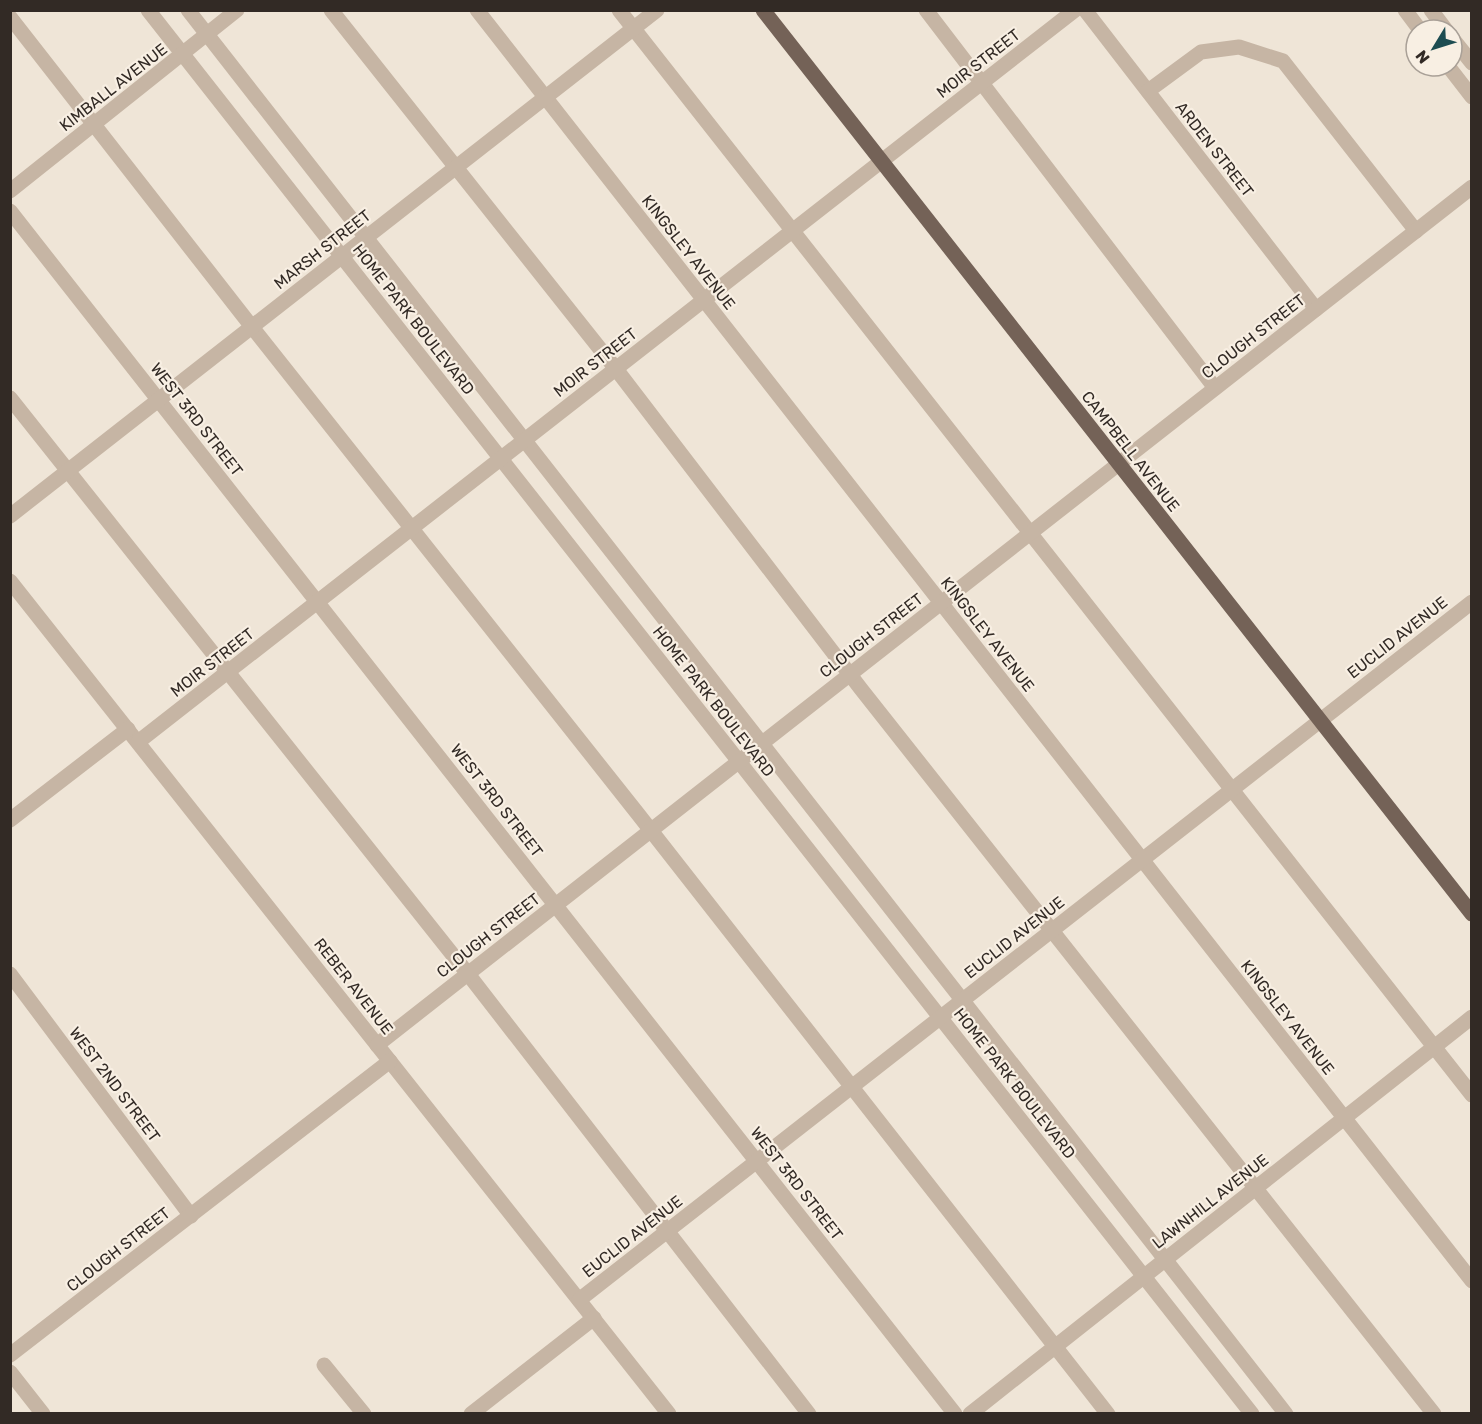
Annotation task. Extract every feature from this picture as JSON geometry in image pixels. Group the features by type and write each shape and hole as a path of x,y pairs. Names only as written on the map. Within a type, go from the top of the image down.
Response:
{"main road":[{"name":"CAMPBELL AVENUE","path":"762,10 1472,914"}],"street":[{"name":"HOME PARK BOULEVARD","path":"148,10 1252,1413"},
{"name":"HOME PARK BOULEVARD","path":"188,10 1286,1413"},
{"name":"KIMBALL AVENUE","path":"10,191 237,10"},
{"path":"331,10 616,369 850,674 1434,1413"},
{"name":"KINGSLEY AVENUE","path":"477,10 1472,1281"},
{"path":"619,10 1472,1095"},
{"name":"MARSH STREET","path":"10,516 657,10"},
{"path":"926,10 1215,388"},
{"name":"MOIR STREET","path":"138,742 1075,10"},
{"name":"ARDEN STREET","path":"1085,10 1316,309"},
{"path":"10,16 252,327 853,1086 1108,1413"},
{"path":"1148,91 1201,52 1239,47 1283,61 1416,231"},
{"path":"1457,78 1472,97"},
{"name":"CLOUGH STREET","path":"377,1045 1472,188"},
{"name":"WEST 3RD STREET","path":"10,211 955,1413"},
{"path":"10,398 468,974 809,1413"},
{"name":"REBER AVENUE","path":"10,581 669,1413"},
{"name":"EUCLID AVENUE","path":"579,1300 1472,602"},
{"path":"10,820 128,729"},
{"name":"WEST 2ND STREET","path":"10,974 191,1216"},
{"name":"LAWNHILL AVENUE","path":"970,1413 1472,1017"},
{"name":"CLOUGH STREET","path":"10,1355 390,1061"},
{"path":"471,1413 594,1318"},
{"path":"324,1365 364,1413"},
{"path":"10,1372 43,1413"}]}
